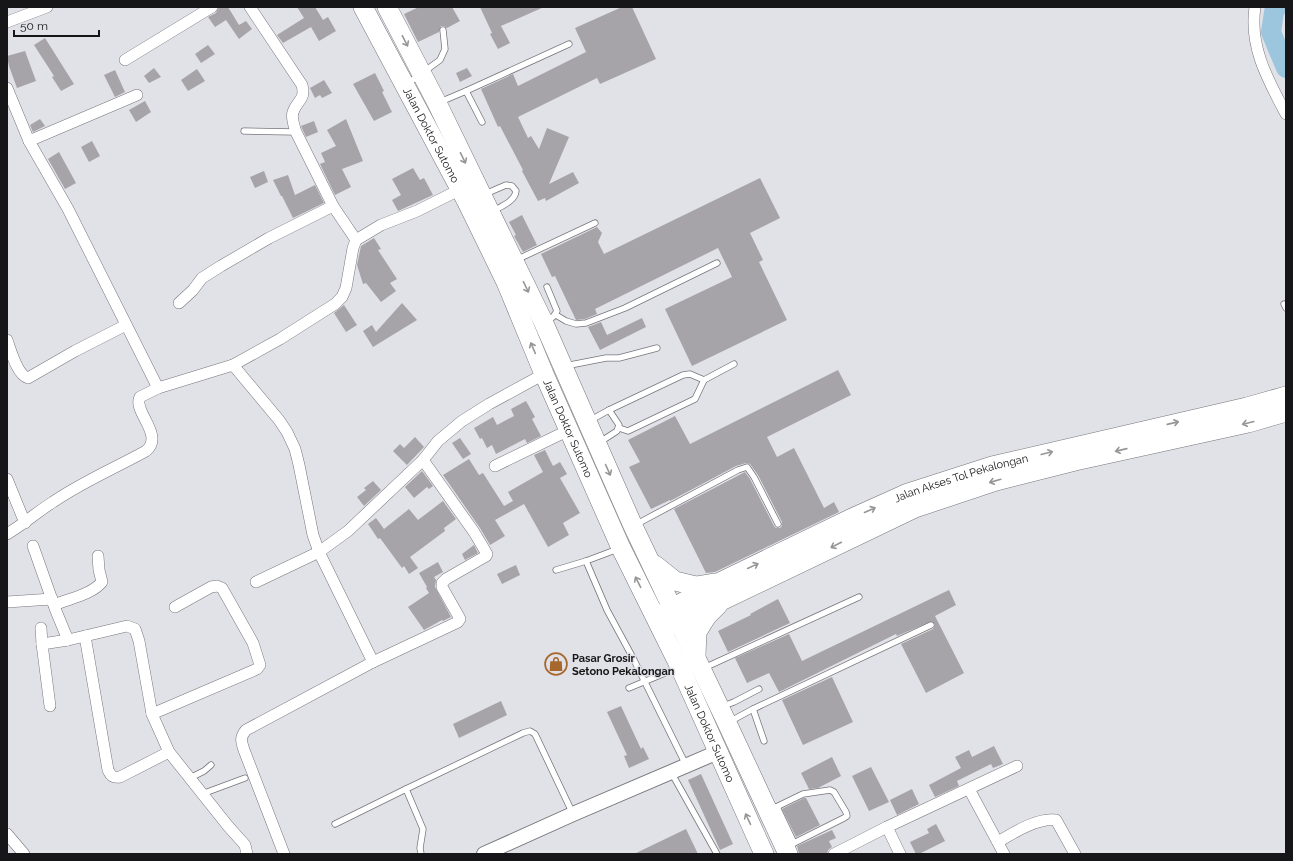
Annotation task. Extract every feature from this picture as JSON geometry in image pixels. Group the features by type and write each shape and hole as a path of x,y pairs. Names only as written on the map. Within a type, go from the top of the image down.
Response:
{"highway":[{"name":"Jalan Doktor Sutomo","path":"363,7 404,86 471,197 514,261 537,321 562,366 633,526 652,563 723,715 773,809 789,847"},
{"name":"Jalan Doktor Sutomo","path":"387,7 436,103 471,197"},
{"name":"Jalan Doktor Sutomo","path":"483,216 506,282 537,321 544,374 621,548 680,667 764,854"},
{"name":"Jalan Akses Tol Pekalongan","path":"659,623 721,591 850,519 915,491 992,466 1247,407 1286,396"},
{"name":"Jalan Akses Tol Pekalongan","path":"721,591 915,508 996,481 1082,459 1248,423 1286,412"},
{"path":"652,563 675,581 721,591 697,632 699,663"}],"street":[{"path":"7,22 47,7"},
{"path":"125,60 212,7"},
{"path":"250,7 302,85 304,96 292,113 292,120 296,132 333,206 356,240"},
{"path":"1255,7 1253,32 1258,54 1269,82 1286,114"},
{"path":"7,88 29,141 68,209 158,388"},
{"path":"29,141 137,94"},
{"path":"7,534 25,523 52,502 146,451 150,447 152,441 151,432 138,400 142,396 158,388 233,365 280,339 335,304 342,297 346,288 352,248 356,240 381,225 417,211 471,197"},
{"path":"179,303 202,278 214,270 269,238 333,206"},
{"path":"7,340 19,371 24,377 28,378 126,325"},
{"path":"233,365 287,432 295,449 313,535 319,552 373,662"},
{"path":"256,582 319,552 348,531 423,460 438,441 462,421 502,396 544,374"},
{"path":"495,466 569,430"},
{"path":"284,854 244,750 241,740 242,735 246,730 373,662 458,622 460,619 442,587 442,583 487,554 474,532 423,460"},
{"path":"7,479 25,523"},
{"path":"33,546 68,640"},
{"path":"7,602 54,605 92,590 99,586 102,582 98,556"},
{"path":"152,714 257,669 260,666 253,643 222,588 217,586 211,587 175,607"},
{"path":"47,643 68,640 127,626 135,629 138,633 152,714 170,752 189,778 244,845 247,854"},
{"path":"41,628 47,643 50,706"},
{"path":"85,636 108,770 111,775 114,778 120,777 170,752"},
{"path":"484,854 502,851 573,814 718,752"},
{"path":"834,854 887,827 1017,766"},
{"path":"969,789 1004,854"},
{"path":"998,842 1033,824 1050,819 1056,820 1075,854"},
{"path":"887,827 900,854"},
{"path":"7,834 24,854"}],"lane":[{"path":"404,86 440,60 445,49 443,30"},
{"path":"436,103 569,44"},
{"path":"466,91 482,122"},
{"path":"244,131 296,132"},
{"path":"471,197 506,185 512,186 516,191 516,194 512,200 483,216"},
{"path":"514,261 595,223"},
{"path":"537,321 566,321 576,324 586,323 625,308 717,262"},
{"path":"537,321 557,311 547,287"},
{"path":"562,366 606,358 619,358 657,348"},
{"path":"619,428 628,431 695,399 704,380 734,364"},
{"path":"587,422 683,375 690,374 704,380"},
{"path":"609,410 619,425 619,428"},
{"path":"597,444 618,431 619,428"},
{"path":"633,526 747,467 754,477 778,524"},
{"path":"556,570 621,548"},
{"path":"586,561 607,610 686,766"},
{"path":"699,663 860,597"},
{"path":"723,715 753,709 931,625"},
{"path":"629,688 680,667"},
{"path":"723,715 734,702 759,689"},
{"path":"753,709 764,741"},
{"path":"335,824 522,732 530,731 534,734 573,814"},
{"path":"189,778 211,765"},
{"path":"671,772 717,854"},
{"path":"202,794 245,778"},
{"path":"406,789 423,829 420,848 421,854"},
{"path":"773,809 803,794 830,790 834,792 846,812 847,816 844,818 789,847"}],"building":[{"path":"219,7 228,7 239,25 246,21 252,29 239,39 226,20 215,27 208,17 216,13"},
{"path":"297,7 315,7 323,20 328,17 336,31 319,41 311,27 283,43 277,35 304,18"},
{"path":"419,7 452,7 460,21 447,28 441,26 439,32 418,42 404,14"},
{"path":"480,7 544,7 501,26 510,43 498,49 490,34 492,33"},
{"path":"622,7 632,7 656,59 600,84 597,78 518,117 528,138 531,136 539,149 547,128 569,137 549,184 573,172 579,183 546,201 545,198 538,201 500,126 498,127 481,89 513,74 518,86 586,52 575,28"},
{"path":"45,38 74,84 61,91 52,77 54,76 34,45"},
{"path":"208,45 215,54 201,63 195,54"},
{"path":"25,51 36,81 17,88 7,56"},
{"path":"154,68 161,77 149,83 144,76"},
{"path":"467,68 472,76 460,82 456,73"},
{"path":"197,69 205,81 188,91 181,80"},
{"path":"115,70 125,92 115,97 104,75"},
{"path":"375,73 392,112 374,121 353,84"},
{"path":"324,80 332,93 322,98 320,95 315,98 310,88"},
{"path":"145,101 151,112 136,122 129,110"},
{"path":"40,119 45,126 33,132 30,125"},
{"path":"346,119 363,161 342,169 351,187 335,195 320,164 325,162 321,153 336,146 327,130"},
{"path":"314,121 318,132 306,137 301,126"},
{"path":"92,141 100,156 89,162 81,147"},
{"path":"59,152 76,183 65,189 48,159"},
{"path":"413,168 420,180 424,178 433,195 398,211 392,200 401,195 392,179"},
{"path":"264,171 268,182 255,188 250,177"},
{"path":"288,175 295,195 315,185 324,203 293,218 273,180"},
{"path":"760,178 780,218 750,233 763,260 759,262 787,320 692,366 665,309 732,277 718,248 595,309 597,314 585,319 576,320 555,276 552,277 541,254 597,227 602,233 598,242 604,254"},
{"path":"522,215 537,245 523,252 514,236 516,235 509,222"},
{"path":"374,238 381,249 378,250 397,279 390,283 396,291 381,302 366,283 363,284 357,265 361,246"},
{"path":"402,303 417,320 373,347 363,331 372,325 376,332"},
{"path":"344,305 357,325 346,332 334,313"},
{"path":"642,318 646,327 600,350 588,327 601,322 607,335"},
{"path":"838,370 851,395 767,437 777,457 794,448 824,508 834,502 839,512 715,572 706,573 674,509 745,472 774,526 776,528 780,528 782,526 782,522 758,475 750,464 746,463 736,466 670,501 651,509 629,467 640,462 628,440 675,416 690,444"},
{"path":"526,401 535,417 532,419 541,436 527,443 525,439 496,454 492,445 487,448 482,438 480,439 474,428 493,417 497,425 514,416 511,409"},
{"path":"415,437 424,447 407,465 393,451 400,444 404,448"},
{"path":"460,438 471,454 463,459 452,443"},
{"path":"545,450 553,466 560,462 567,474 560,478 580,513 563,523 569,535 548,547 524,504 495,520 505,536 490,545 443,475 469,459 479,475 483,473 504,506 513,501 508,492 543,472 534,455"},
{"path":"422,471 433,486 429,489 427,487 414,498 405,487"},
{"path":"373,481 381,490 364,506 357,497 366,490 364,488"},
{"path":"443,501 456,519 444,528 445,531 410,557 418,568 409,574 404,566 402,568 380,538 378,539 368,524 376,518 384,529 409,509 418,520"},
{"path":"474,545 478,553 465,560 462,554"},
{"path":"438,562 443,572 434,577 436,580 435,587 451,617 443,621 442,620 424,630 408,607 429,593 419,573"},
{"path":"516,565 520,575 502,584 497,574"},
{"path":"949,590 956,605 935,616 964,673 926,693 901,644 933,629 935,625 932,621 897,636 896,634 779,692 769,673 747,683 735,658 789,634 802,661"},
{"path":"778,599 790,623 728,652 718,631 751,615 750,614"},
{"path":"832,677 853,722 803,745 782,700"},
{"path":"501,701 507,715 459,738 453,724"},
{"path":"621,706 641,749 643,747 649,759 629,768 624,756 627,755 607,712"},
{"path":"994,746 1003,764 993,768 991,764 957,781 959,786 935,797 929,785 961,768 955,757 969,750 972,757"},
{"path":"832,757 841,776 818,788 809,789 801,773"},
{"path":"871,767 889,802 869,811 852,776"},
{"path":"701,774 733,844 720,850 688,780"},
{"path":"912,789 919,804 897,815 890,800"},
{"path":"806,798 820,825 796,837 782,809"},
{"path":"936,824 945,841 919,854 916,854 910,842 929,833 927,829"},
{"path":"686,829 698,854 634,854"},
{"path":"832,830 836,838 829,841 832,847 828,850 827,854 799,854 797,846"}],"waterway":[{"path":"1277,7 1274,12 1271,32 1286,68"}],"place":[{"name":"Pasar Grosir Setono Pekalongan","path":"556,664"}]}
